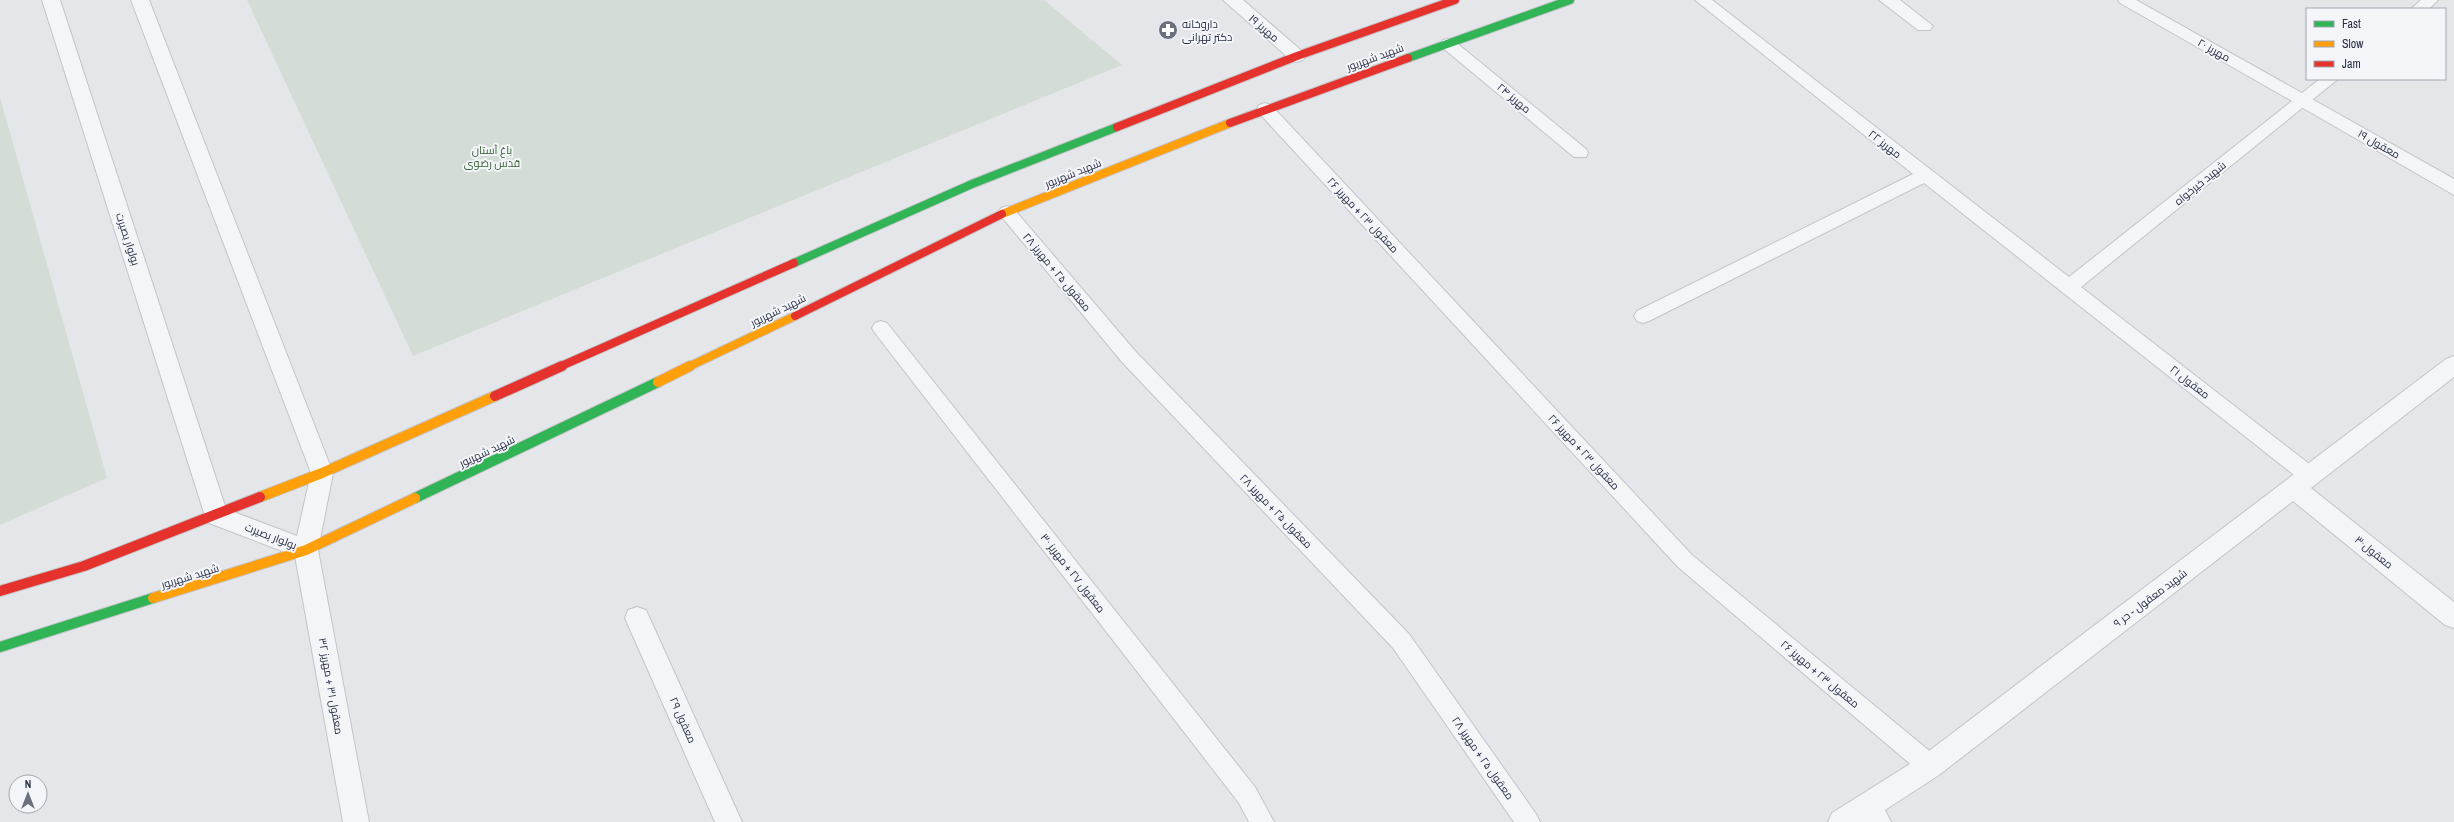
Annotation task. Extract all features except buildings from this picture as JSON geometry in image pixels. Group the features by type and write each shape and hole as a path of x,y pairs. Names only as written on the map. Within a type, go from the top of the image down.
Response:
{"street":[{"name":"بولوار بصیرت","path":"51,0 217,516 306,550 322,473"},
{"path":"140,0 322,473"},
{"name":"مهریز ۱۹","path":"1232,0 1297,56"},
{"path":"0,591 84,566 217,516 322,473 972,184 1297,56 1455,0"},
{"name":"شهید شهریور","path":"0,647 306,550 572,424 1007,212 1265,109 1570,0"},
{"path":"1888,0 1924,26"},
{"name":"معقول ۱۹","path":"2303,100 2454,188"},
{"name":"شهید معقول - حر ۹","path":"1841,822 1872,814 1930,766 2454,365"},
{"name":"معقول۳۰","path":"2302,482 2454,617"},
{"name":"معقول ۳۱ + مهریز ۳۲","path":"306,550 356,822"},
{"name":"معقول ۲۹","path":"637,618 729,822"}],"lane":[{"name":"مهریز ۲۲","path":"1702,0 2069,287"},
{"name":"مهریز ۲۰","path":"2125,0 2303,100"},
{"path":"2420,8 2430,0"},
{"name":"مهریز ۲۴","path":"1448,44 1580,153"},
{"name":"شهید خیرخواه","path":"2069,287 2329,80"},
{"name":"معقول ۲۳ + مهریز ۲۶","path":"1265,109 1684,561 1930,766"},
{"path":"1643,316 1925,175"},
{"name":"معقول ۲۵ + مهریز ۲۸","path":"1007,212 1129,357 1400,641 1528,822"},
{"name":"معقول ۲۱","path":"2069,287 2302,482"},
{"name":"معقول ۲۷ + مهریز ۳۰","path":"881,328 1247,795 1262,822"}],"green space":[{"name":"باغ آستان قدس رضوی","path":"247,0 1044,0 1122,65 413,356"},
{"path":"0,97 107,478 0,525"}],"traffic: fast":[{"path":"1408,58 1570,0"},
{"path":"794,263 972,184 1117,127"},
{"path":"415,498 658,382"},
{"path":"0,647 153,598"}],"traffic: slow":[{"path":"1002,214 1230,123"},
{"path":"658,382 795,316"},
{"path":"260,497 322,473 495,396"},
{"path":"153,598 306,550 415,498"}],"traffic: jam":[{"path":"1117,127 1297,56 1455,0"},
{"path":"1230,123 1408,58"},
{"path":"795,316 1002,214"},
{"path":"495,396 794,263"},
{"path":"0,591 84,566 260,497"}],"place":[{"name":"داروخانه دکتر تهرانی","path":"1168,30"}]}
